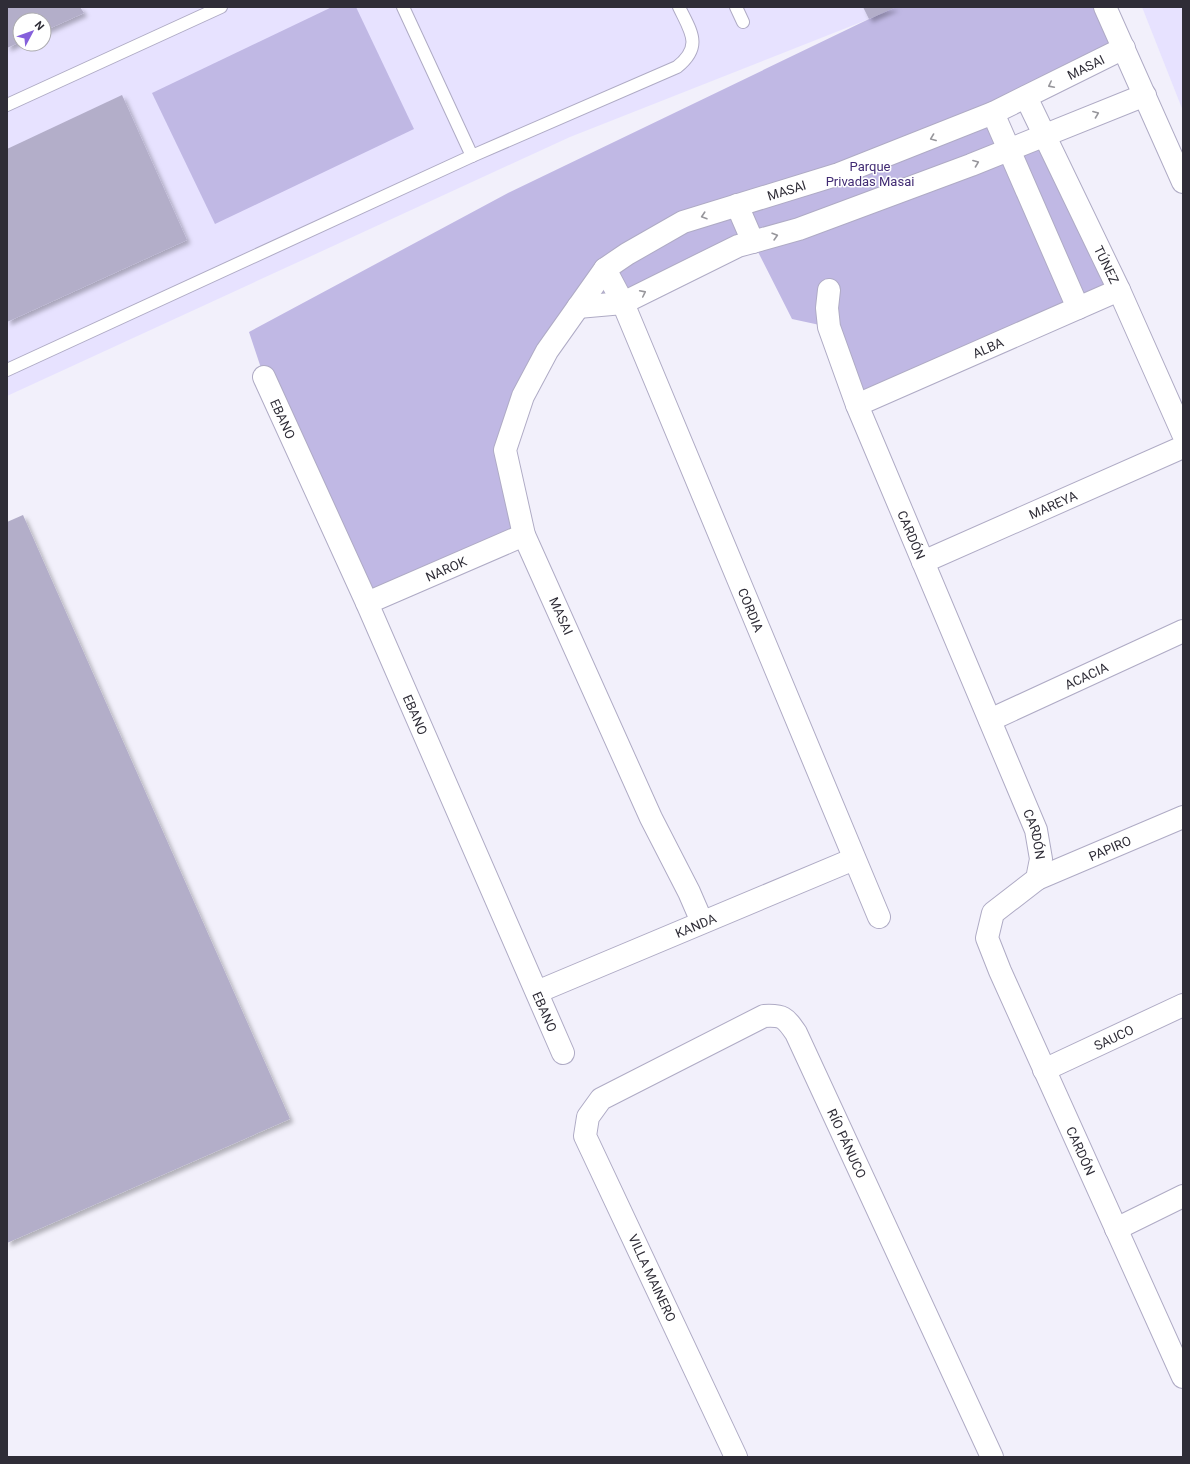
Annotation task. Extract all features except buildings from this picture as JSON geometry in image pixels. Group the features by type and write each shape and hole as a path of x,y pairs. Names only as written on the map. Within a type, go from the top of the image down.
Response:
{"street":[{"path":"1105,7 1183,182"},
{"name":"MASAI","path":"702,922 689,892 651,818 524,535 505,450 523,396 547,351 604,269 683,222 839,174 993,113 1124,48"},
{"path":"578,307 623,303 738,246 799,229 1010,150 1044,134 1145,94"},
{"name":"TÚNEZ","path":"1026,97 1120,290 1183,434"},
{"path":"993,113 1078,308"},
{"path":"737,205 753,242"},
{"name":"CORDIA","path":"604,269 623,303 879,917"},
{"name":"CARDÓN","path":"829,290 827,308 829,327 857,405 1036,830 1041,859 1037,879 993,913 987,938 1044,1070 1183,1377"},
{"name":"ALBA","path":"857,405 1120,290"},
{"name":"EBANO","path":"264,377 367,603 563,1053"},
{"name":"MAREYA","path":"923,562 1183,447"},
{"name":"NAROK","path":"367,603 524,535"},
{"name":"ACACIA","path":"990,720 1183,631"},
{"name":"PAPIRO","path":"1037,879 1183,816"},
{"name":"KANDA","path":"537,992 854,859"},
{"name":"SAUCO","path":"1044,1070 1183,1005"},
{"name":"RÍO PÁNUCO","path":"601,1099 764,1016 780,1015 788,1020 796,1033 992,1457"},
{"name":"VILLA MAINERO","path":"601,1099 588,1117 585,1136 736,1457"},
{"path":"1116,1228 1183,1196"}],"lane":[{"path":"7,105 221,7"},
{"path":"403,7 472,156"},
{"path":"7,370 472,156 677,67 687,59 692,50 692,40 689,29 679,7"},
{"path":"736,7 743,22"}],"shaded area":[{"path":"7,7 895,7 869,19 570,137 7,396"},
{"path":"1142,7 1183,7 1183,111"}],"green space":[{"path":"332,7 356,7 414,129 215,224 152,93"},
{"name":"Parque Privadas Masai","path":"894,7 1105,7 1124,48 993,113 1010,149 1044,134 1119,290 857,405 829,327 792,319 753,242 579,307 505,450 524,535 367,603 264,377 249,332 508,193"}]}
